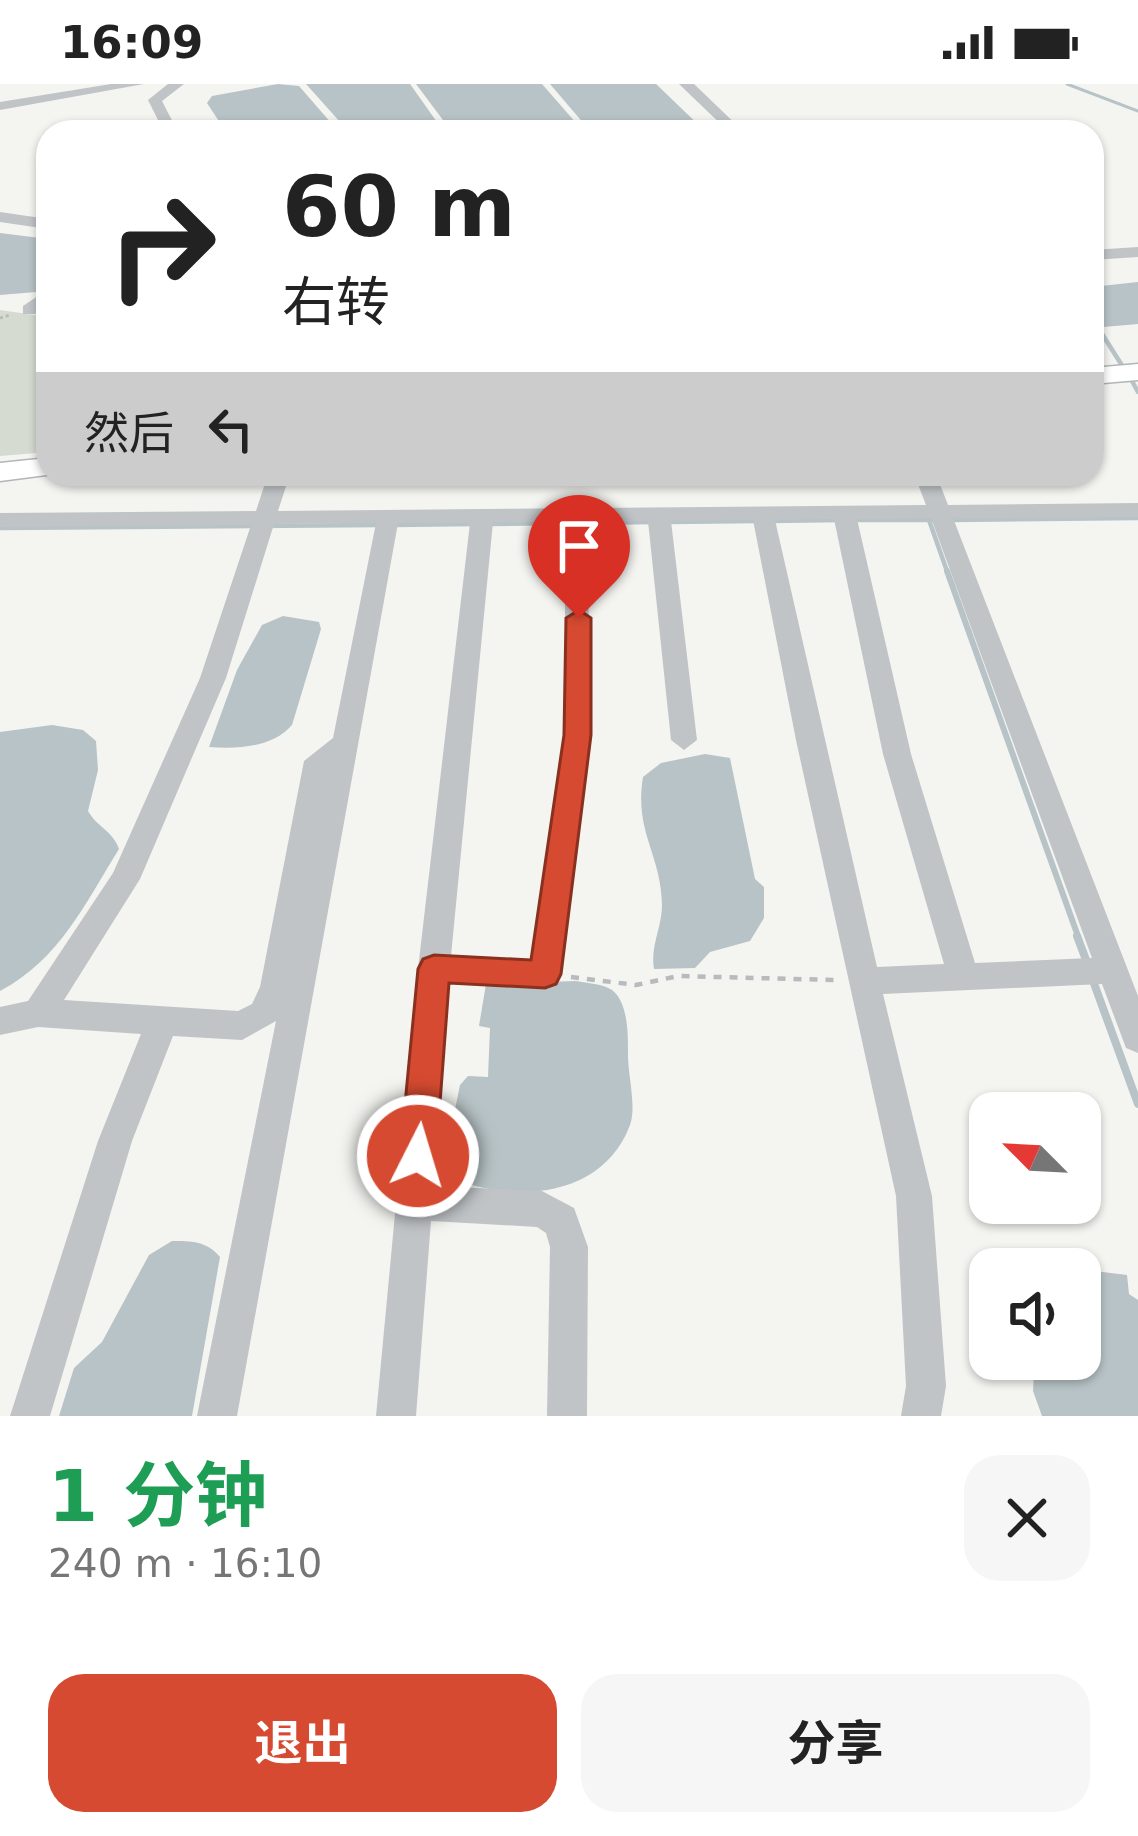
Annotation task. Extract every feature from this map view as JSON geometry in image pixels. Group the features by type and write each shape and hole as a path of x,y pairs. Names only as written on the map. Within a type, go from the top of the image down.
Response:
{"main road":[{"path":"1104,375 1138,372"},
{"path":"0,472 36,468"}],"street":[{"path":"0,106 137,84"},
{"path":"165,120 155,100 177,84"},
{"path":"686,84 724,120"},
{"path":"0,217 36,222"},
{"path":"1104,254 1138,252"},
{"path":"29,310 36,304"},
{"path":"38,1013 124,879 212,677 276,486"},
{"path":"930,486 1097,970 1138,1038"},
{"path":"0,520 482,522 1138,510"},
{"path":"845,518 897,754 964,977"},
{"path":"764,519 914,1196 926,1386 921,1416"},
{"path":"659,520 684,740"},
{"path":"434,969 545,974 578,735 577,521"},
{"path":"217,1416 387,522"},
{"path":"396,1416 434,969 482,522"},
{"path":"0,1021 38,1013 242,1026 263,1014 276,987 318,760 346,742"},
{"path":"864,981 1097,970"},
{"path":"30,1416 116,1141 163,1021"},
{"path":"414,1203 542,1209 561,1221 568,1247 567,1416"}],"path":[{"path":"545,974 636,985 722,974 864,981"}],"shaded area":[{"path":"278,84 299,86 329,120 218,120 207,103 212,96"},
{"path":"306,84 410,84 436,120 338,120"},
{"path":"416,84 542,84 574,120 443,120"},
{"path":"550,84 656,84 694,120 581,120"},
{"path":"0,233 36,238 36,292 0,295"},
{"path":"1138,282 1138,324 1104,327 1104,286"},
{"path":"0,310 36,315 36,453 0,456"},
{"path":"283,616 319,622 321,629 292,725 264,743 209,747 237,670 262,625"},
{"path":"52,725 83,730 96,741 98,770 88,811 119,849 55,947 0,991 0,732"},
{"path":"705,754 730,758 755,879 764,887 764,918 750,941 710,952 695,968 654,969 661,887 642,813 643,777 661,763"},
{"path":"576,981 612,990 624,1010 632,1108 630,1125 617,1150 598,1169 552,1189 498,1190 447,1176 444,1163 460,1085 468,1076 488,1077 490,1028 479,1026 486,984"},
{"path":"172,1241 204,1245 220,1257 192,1416 59,1416 74,1368 102,1342 149,1255"},
{"path":"1101,1272 1127,1275 1129,1294 1138,1300 1138,1416 1042,1416 1034,1380 1101,1380"}],"waterway":[{"path":"1067,84 1138,111"},
{"path":"1104,337 1123,367"},
{"path":"1132,381 1138,392"},
{"path":"950,520 1138,518"},
{"path":"770,521 840,520"},
{"path":"854,520 929,520"},
{"path":"929,520 936,520"},
{"path":"929,520 948,574"},
{"path":"668,522 756,521"},
{"path":"584,523 654,522"},
{"path":"488,524 570,523"},
{"path":"392,525 474,524"},
{"path":"0,528 378,525"},
{"path":"947,571 1079,939"},
{"path":"1077,936 1088,965"},
{"path":"1092,978 1138,1104"}],"route":[{"path":"418,1156 434,969 545,974 578,735 579,618"}]}
